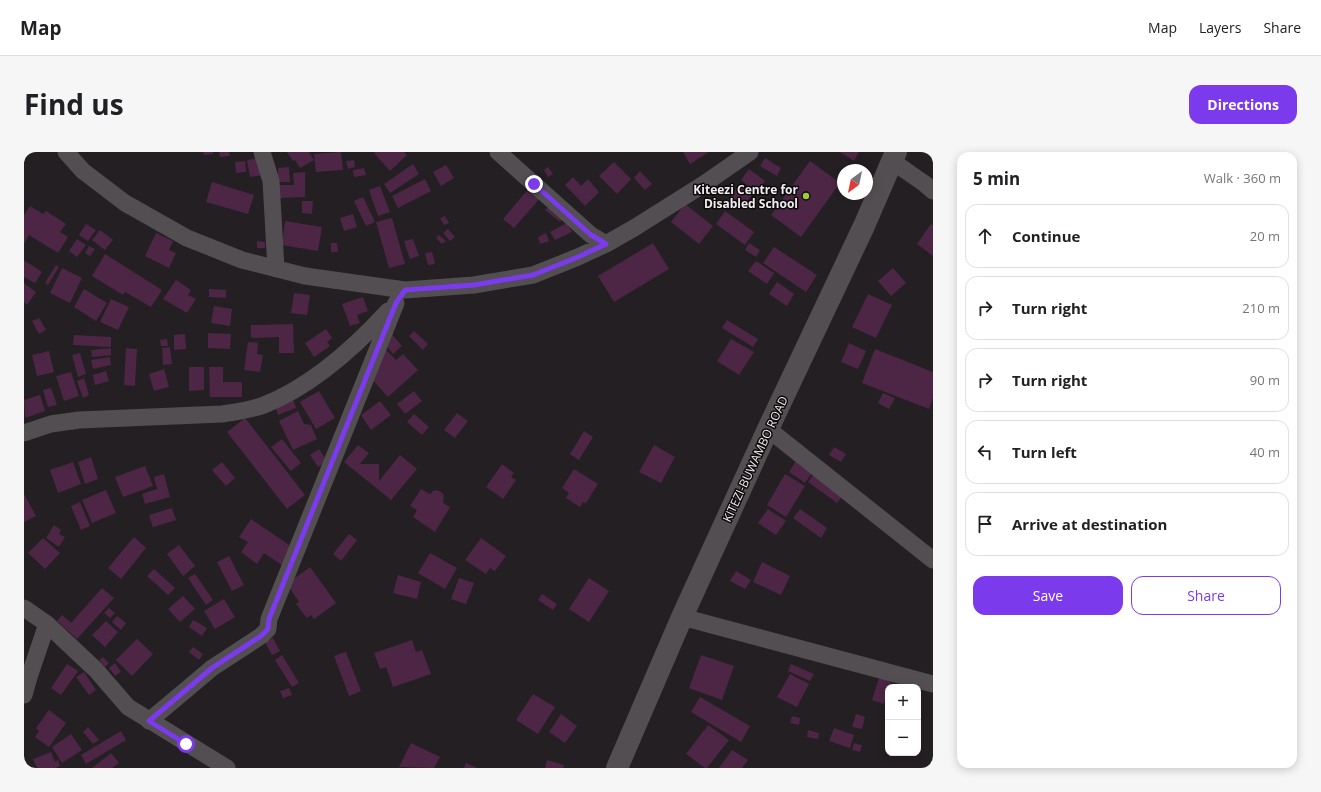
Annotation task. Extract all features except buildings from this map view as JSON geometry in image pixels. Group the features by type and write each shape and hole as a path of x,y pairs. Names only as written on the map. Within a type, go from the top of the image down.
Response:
{"street":[{"path":"66,152 83,171 125,203 186,238 242,260 305,276 400,297 533,275 578,257 606,244 698,188 750,152"},
{"path":"262,152 271,181 276,269"},
{"path":"498,152 591,235 606,244"},
{"path":"894,157 933,191"},
{"name":"KITEZI-BUWAMBO ROAD","path":"617,768 682,617 768,429 864,226 894,157"},
{"path":"24,433 51,424 79,420 222,414 264,405 290,392 338,359 363,338 400,297"},
{"path":"149,721 212,668 261,636 268,629 269,619 400,297"},
{"path":"768,429 933,560"},
{"path":"24,608 47,624 96,670 128,707 226,768"},
{"path":"682,617 933,684"},
{"path":"24,695 47,624"}],"place":[{"name":"Kiteezi Centre for Disabled School","path":"806,196"}],"route":[{"path":"186,744 149,721 212,668 261,636 268,629 269,619 396,303 405,290 474,285 533,275 606,244 591,235 534,184"}]}
